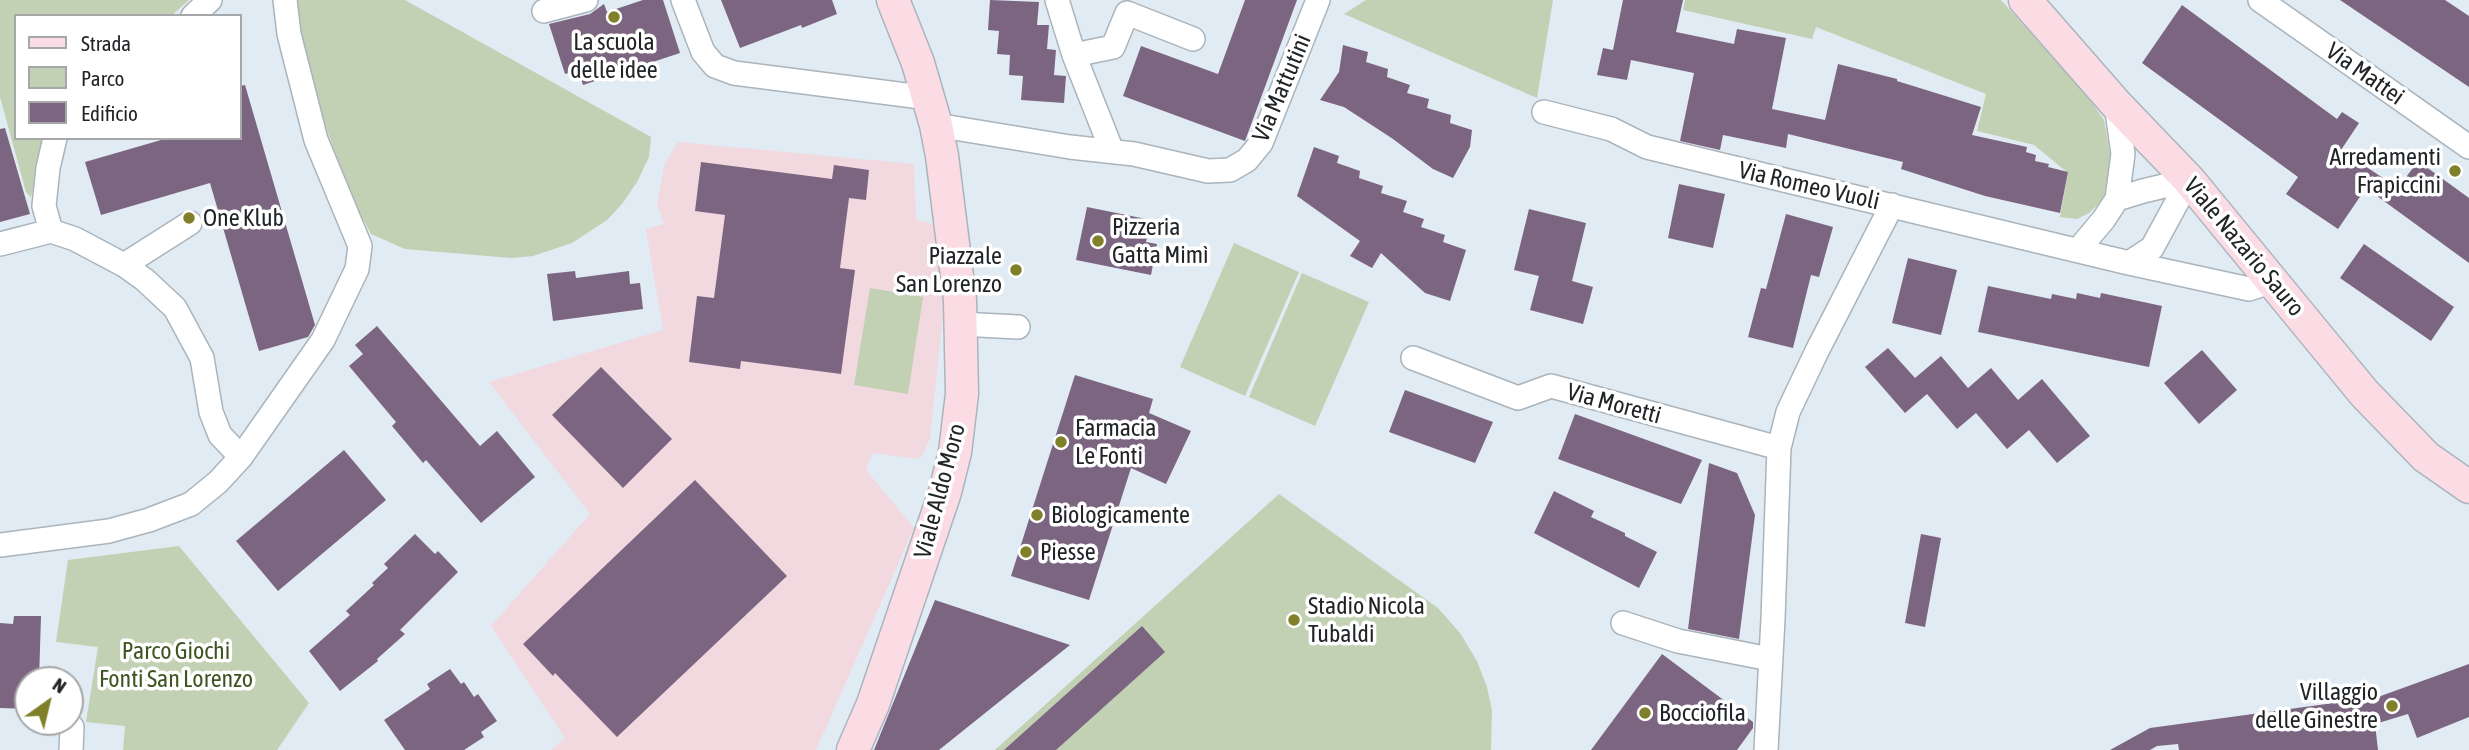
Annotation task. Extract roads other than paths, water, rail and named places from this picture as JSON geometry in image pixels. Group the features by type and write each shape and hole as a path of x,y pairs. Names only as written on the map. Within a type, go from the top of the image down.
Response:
{"street":[{"path":"195,14 210,0"},
{"path":"0,545 108,531 149,520 191,504 218,482 241,457 323,340 357,269 360,246 316,140 289,34 285,0"},
{"path":"544,11 586,0"},
{"path":"683,0 703,52 715,66 734,73 932,111"},
{"name":"Viale Aldo Moro","path":"853,750 873,705 945,492 955,452 962,394 960,300 932,111 914,50 893,0"},
{"path":"1057,0 1074,55 1112,151"},
{"name":"Via Mattutini","path":"932,111 1208,171 1230,170 1254,153 1267,130 1318,0"},
{"name":"Viale Nazario Sauro","path":"2025,0 2116,104 2189,180 2364,393 2426,457 2469,487"},
{"name":"Via Mattei","path":"2260,0 2469,147"},
{"path":"1074,55 1112,47 1130,6 1193,39"},
{"path":"2078,250 2105,219 2117,200 2123,154 2116,104"},
{"name":"Via Romeo Vuoli","path":"1544,112 1611,129 1647,147 2129,263 2249,289 2273,281"},
{"path":"51,231 44,206 55,140"},
{"path":"2117,200 2189,180"},
{"path":"2129,263 2152,248 2189,180"},
{"path":"1766,750 1779,449 1788,412 1892,205"},
{"path":"124,264 190,223"},
{"path":"0,244 51,231 75,239 124,264 145,280 175,308 202,358 211,412 220,435 241,457"},
{"path":"960,324 1018,327"},
{"name":"Via Moretti","path":"1413,358 1518,398 1551,386 1779,449"},
{"path":"1623,623 1678,641 1770,659"}],"place":[{"name":"La scuola delle idee","path":"614,17"},
{"name":"Arredamenti Frapiccini","path":"2455,171"},
{"name":"One Klub","path":"189,218"},
{"name":"Pizzeria Gatta Mimì","path":"1098,241"},
{"name":"Piazzale San Lorenzo","path":"1016,270"},
{"name":"Farmacia Le Fonti","path":"1061,442"},
{"name":"Biologicamente","path":"1037,515"},
{"name":"Piesse","path":"1026,552"},
{"name":"Stadio Nicola Tubaldi","path":"1294,620"},
{"name":"Villaggio delle Ginestre","path":"2392,706"},
{"name":"Bocciofila","path":"1645,713"}],"park label":[{"name":"Parco Giochi Fonti San Lorenzo","path":"176,665"}]}
